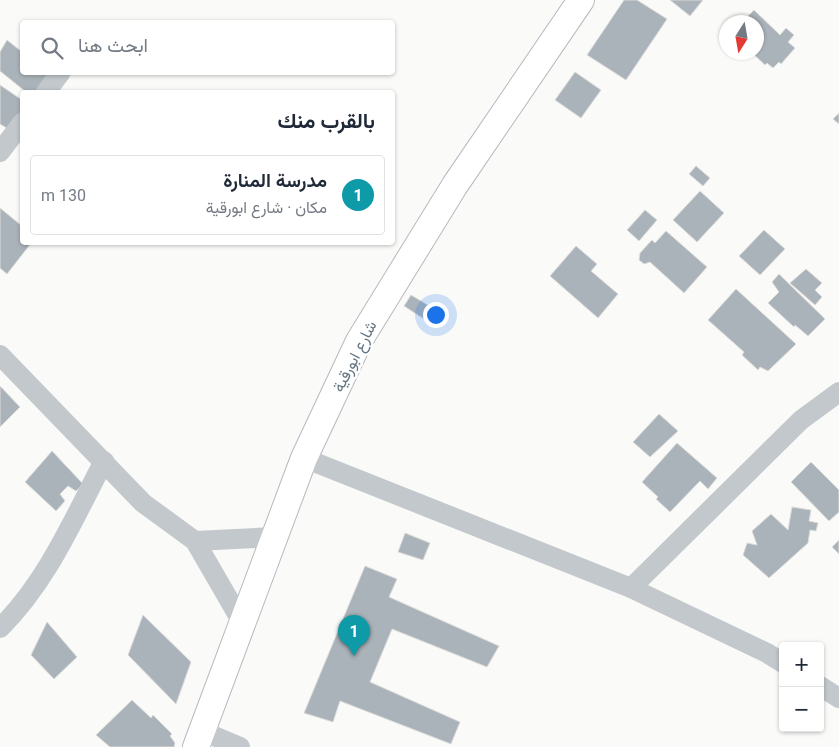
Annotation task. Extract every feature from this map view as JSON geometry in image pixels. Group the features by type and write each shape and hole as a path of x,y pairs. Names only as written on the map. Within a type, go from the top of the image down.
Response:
{"main road":[{"name":"شارع ابورقية","path":"199,739 304,458 359,341 455,185 581,0"}],"street":[{"path":"48,90 59,75"},
{"path":"0,152 20,126"},
{"path":"0,355 143,503 195,541 243,624"},
{"path":"631,588 801,420 839,392"},
{"path":"304,458 631,588 779,660"},
{"path":"0,628 13,615 54,557 104,461"},
{"path":"195,541 274,537"},
{"path":"822,687 839,698"},
{"path":"199,739 240,747"}],"building":[{"path":"624,0 637,0 667,19 626,80 587,55"},
{"path":"670,0 703,0 690,16"},
{"path":"754,10 759,15 749,15"},
{"path":"764,20 780,35 786,28 794,35 788,42 795,48 781,64 779,62 773,68 767,63 765,65 760,60 764,60"},
{"path":"7,40 20,50 20,75 50,75 39,90 24,90 0,71 0,52"},
{"path":"575,72 601,90 581,118 555,100"},
{"path":"0,85 20,99 20,114 10,130 0,124"},
{"path":"839,113 839,124 833,119"},
{"path":"696,166 710,178 703,186 689,174"},
{"path":"700,191 724,213 697,242 673,220"},
{"path":"0,208 20,224 20,245 30,245 7,274 0,268"},
{"path":"645,210 657,220 639,241 627,230"},
{"path":"764,230 785,249 760,275 739,256"},
{"path":"666,231 707,267 684,293 650,262 644,264 639,260 640,253 652,240 655,243"},
{"path":"576,246 597,264 591,271 618,294 598,318 550,276"},
{"path":"806,269 822,283 815,290 822,297 815,305 790,283"},
{"path":"779,274 825,319 808,336 795,325 794,327 768,303 779,292 772,282"},
{"path":"736,289 796,344 768,371 760,367 758,370 742,355 744,352 708,320"},
{"path":"411,295 431,307 424,319 404,306"},
{"path":"0,386 20,407 0,427"},
{"path":"659,414 678,431 650,457 633,442"},
{"path":"677,443 717,478 708,489 700,481 670,512 642,482"},
{"path":"52,451 83,484 76,491 68,486 60,494 65,501 56,511 25,482"},
{"path":"811,462 839,490 839,512 829,521 791,482"},
{"path":"792,507 811,510 809,521 818,523 816,531 810,530 808,543 769,578 743,555 747,543 757,545 752,531 771,514 788,530"},
{"path":"405,533 430,543 423,560 398,552"},
{"path":"839,540 839,554 832,547"},
{"path":"365,566 397,579 389,597 499,646 487,667 392,629 370,682 460,722 451,744 340,701 333,722 304,713"},
{"path":"143,615 191,662 176,704 128,655"},
{"path":"47,622 77,657 54,679 31,655"},
{"path":"132,700 151,718 153,715 172,734 170,736 175,743 174,747 110,747 96,735"}],"place":[{"name":"مدرسة المنارة","path":"354,656"}]}
